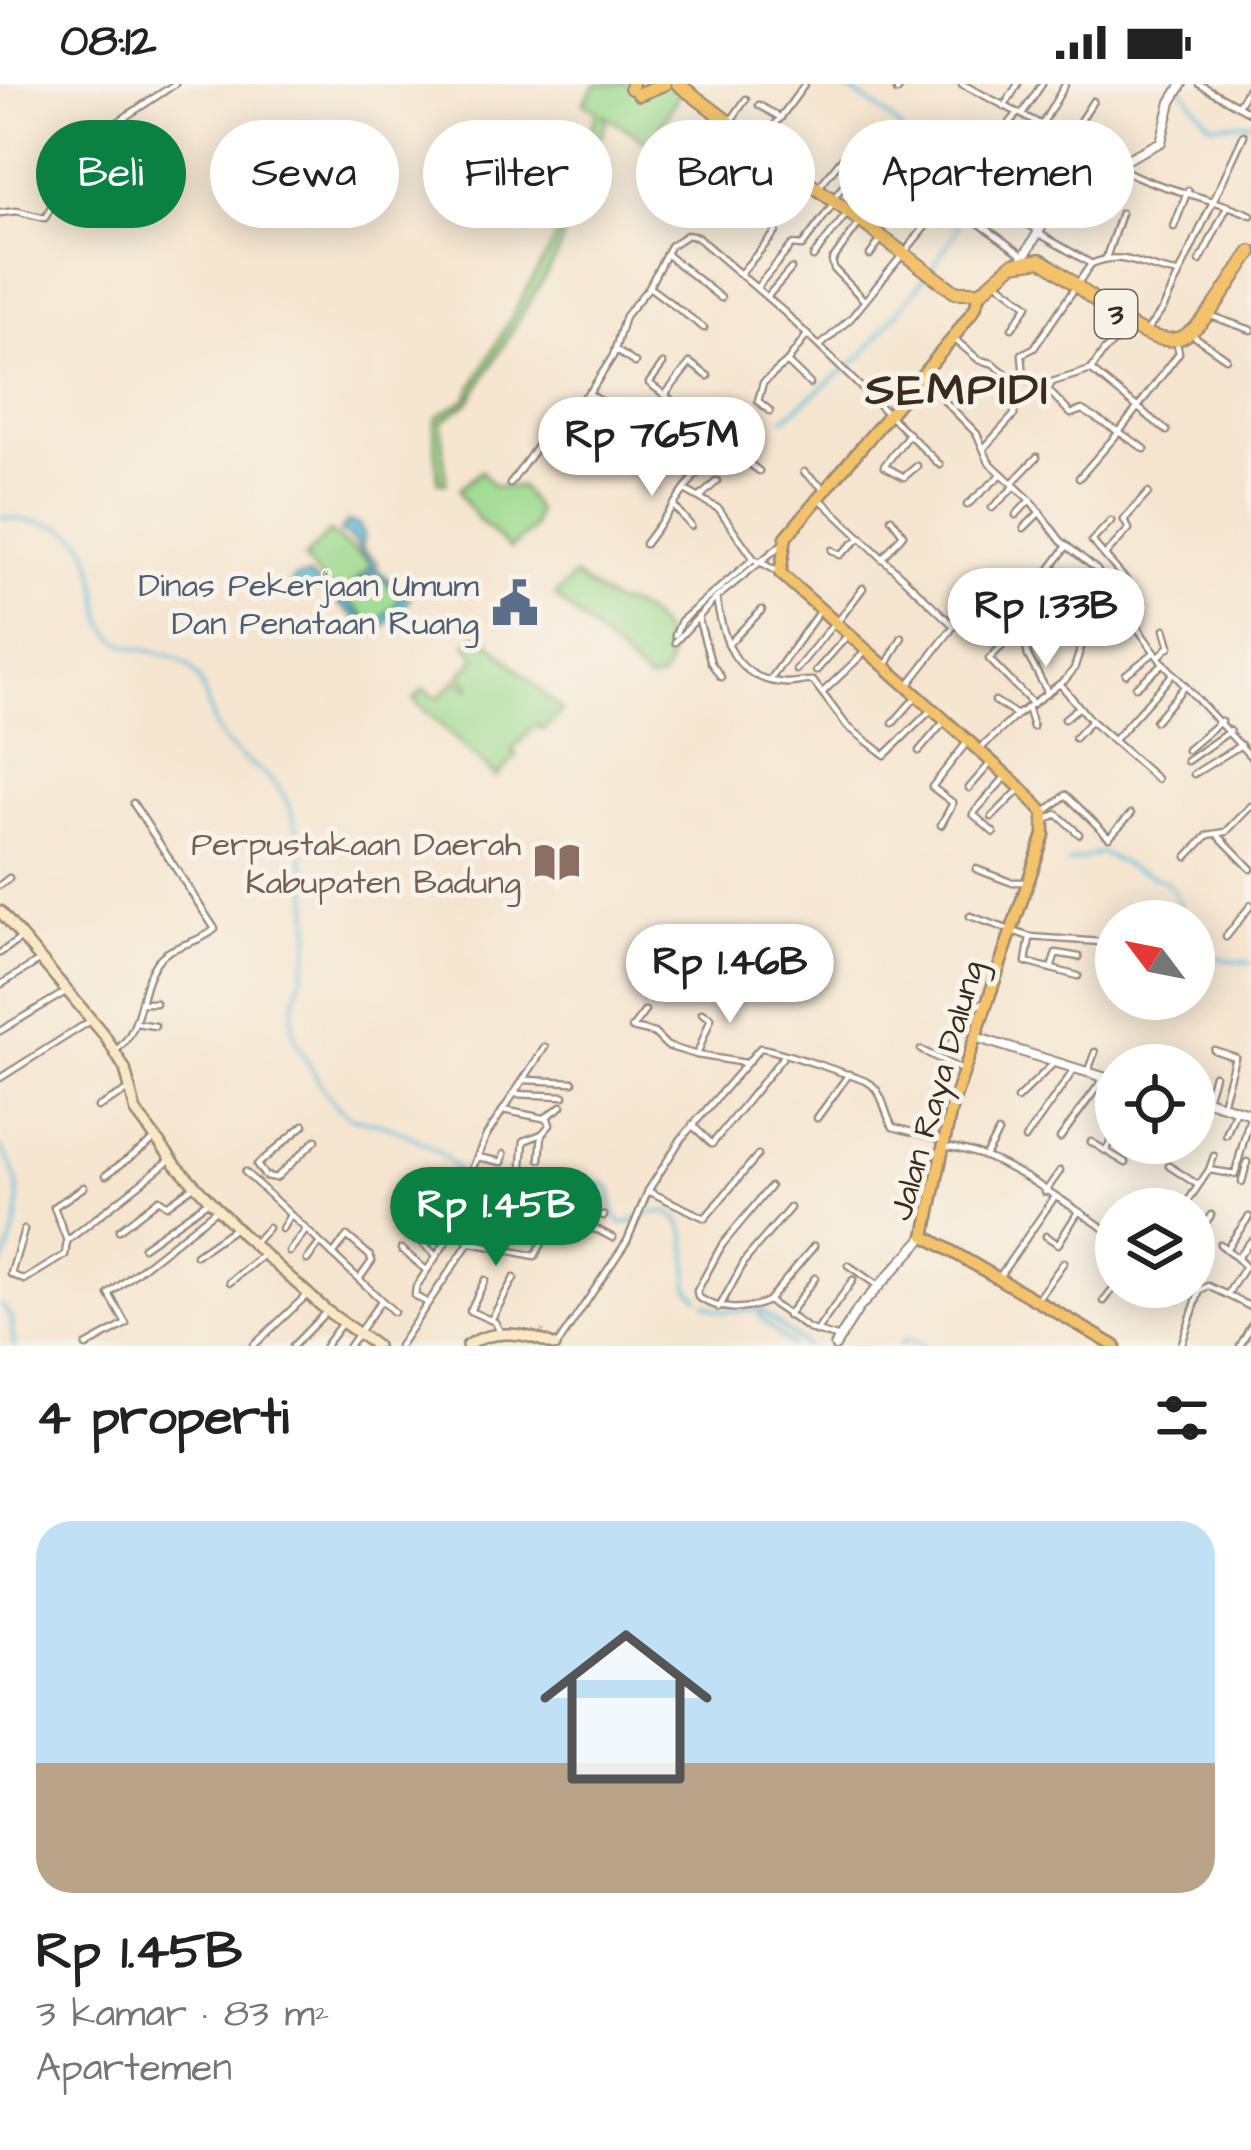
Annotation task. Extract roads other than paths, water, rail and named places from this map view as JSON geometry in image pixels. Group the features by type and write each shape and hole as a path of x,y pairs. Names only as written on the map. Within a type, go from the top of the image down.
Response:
{"highway":[{"path":"634,89 664,84"},
{"path":"678,84 727,120"},
{"path":"815,186 839,204"},
{"path":"869,228 901,255 961,292 982,292 1023,258"},
{"path":"1183,336 1251,252"},
{"name":"3","path":"1023,258 1046,262 1138,331 1161,340 1183,336"}],"main road":[{"path":"961,292 968,318"},
{"path":"982,292 953,338 783,544 780,573 992,761 1046,817"},
{"name":"Jalan Raya Dalung","path":"925,1236 943,1143 964,1070 1046,817"},
{"path":"0,911 93,1019 115,1051 143,1123 171,1159 235,1228 371,1345"},
{"path":"925,1236 1114,1346"},
{"path":"467,1346 499,1335 530,1335 556,1346"}],"street":[{"path":"0,213 17,211 45,218 91,130 107,129 176,84"},
{"path":"759,105 781,118 805,84"},
{"path":"962,84 976,87 1029,120"},
{"path":"1004,107 1018,84"},
{"path":"1015,120 1042,84"},
{"path":"1134,157 1161,142 1181,84"},
{"path":"1199,84 1251,112"},
{"path":"1213,92 1220,84"},
{"path":"1237,106 1251,84"},
{"path":"1045,120 1065,86"},
{"path":"731,120 746,99"},
{"path":"1081,120 1093,101"},
{"path":"1048,391 1052,382 1091,370 1101,355 1163,309 1244,135"},
{"path":"818,188 839,162"},
{"path":"1134,170 1251,214"},
{"path":"1174,227 1188,190"},
{"path":"757,287 792,244 802,246 839,193"},
{"path":"1201,261 1228,205"},
{"path":"813,256 839,224"},
{"path":"856,228 832,261 864,300"},
{"path":"820,346 837,334 925,228"},
{"path":"986,228 1023,258 1040,228"},
{"path":"1032,228 1091,264"},
{"path":"1106,257 1116,228"},
{"path":"740,274 776,232"},
{"path":"510,484 538,445 588,393 615,350 626,316 682,236 694,236 757,287 940,465"},
{"path":"870,254 881,238"},
{"path":"666,254 721,298"},
{"path":"1144,449 1082,410 1071,414 1048,391 1022,376 1022,354 1034,348 1091,264 1120,256 1154,270 1179,273"},
{"path":"767,297 791,269"},
{"path":"996,281 1028,305 1012,328"},
{"path":"649,287 704,328"},
{"path":"1205,314 1251,330"},
{"path":"770,411 757,396 763,383 807,335"},
{"path":"1078,478 1178,355 1183,336 1226,358"},
{"path":"953,338 1016,381 1013,415 985,447"},
{"path":"615,350 635,363"},
{"path":"787,362 810,384"},
{"path":"665,394 690,363 708,376"},
{"path":"646,439 674,402 649,382 663,364"},
{"path":"1091,370 1167,431"},
{"path":"921,377 970,426 985,447 986,459 1030,500 1066,546 1111,586 1159,657 1251,757"},
{"path":"588,393 614,409 693,477"},
{"path":"592,448 614,409"},
{"path":"676,465 715,420"},
{"path":"645,544 693,477 735,430"},
{"path":"909,434 884,466 904,477 917,466"},
{"path":"723,443 759,471"},
{"path":"992,508 1037,458"},
{"path":"804,472 882,559 954,628 905,688"},
{"path":"967,505 1002,475"},
{"path":"700,497 717,481"},
{"path":"685,490 719,509 758,559 780,573"},
{"path":"1124,520 1148,493"},
{"path":"1016,515 1030,500"},
{"path":"673,505 691,526"},
{"path":"1024,529 1040,512"},
{"path":"1105,555 1129,529 1118,514"},
{"path":"882,559 903,534 891,518"},
{"path":"1078,626 1136,592 1092,541 1111,521"},
{"path":"832,550 840,555 861,537"},
{"path":"728,583 716,598 705,604 681,621 675,642 705,604 728,583 783,544"},
{"path":"1034,591 1066,546"},
{"path":"1085,606 1111,586"},
{"path":"796,670 863,588"},
{"path":"716,598 736,661 769,680 790,684 809,680 824,692 847,726 886,755 930,710"},
{"path":"728,644 762,610"},
{"path":"979,750 1060,685 1074,669 1082,644 1126,611"},
{"path":"769,680 819,612"},
{"path":"698,617 711,663 721,676"},
{"path":"1136,687 1170,646 1165,629"},
{"path":"816,671 848,635"},
{"path":"884,668 902,637"},
{"path":"1025,642 1048,693"},
{"path":"1004,644 989,659 1030,705 1033,727"},
{"path":"824,692 865,651"},
{"path":"837,669 843,670 865,651"},
{"path":"1126,674 1159,657"},
{"path":"1113,741 1173,674"},
{"path":"1060,685 1091,721 1157,779"},
{"path":"1155,721 1185,686"},
{"path":"893,723 916,698"},
{"path":"995,701 1017,715"},
{"path":"1064,719 1078,708"},
{"path":"1075,739 1091,721"},
{"path":"1187,749 1221,721"},
{"path":"919,751 944,722"},
{"path":"1187,760 1230,731"},
{"path":"941,825 952,804 932,787 968,741"},
{"path":"1194,774 1241,745"},
{"path":"969,788 992,761"},
{"path":"994,833 973,814 1006,775"},
{"path":"992,817 1021,788"},
{"path":"1046,817 1067,795 1108,837 1131,814"},
{"path":"937,803 941,796"},
{"path":"115,1051 136,1023 161,957 210,934 215,925 133,803"},
{"path":"1187,857 1207,836 1226,832 1251,806"},
{"path":"1046,817 1057,814 1079,834"},
{"path":"1217,834 1251,869"},
{"path":"976,868 1025,887"},
{"path":"0,885 9,878"},
{"path":"1226,937 1251,905"},
{"path":"970,916 1030,937 1095,942"},
{"path":"1030,937 1025,960 1078,976"},
{"path":"0,953 23,938"},
{"path":"1051,969 1056,953 1079,957"},
{"path":"0,985 42,958"},
{"path":"0,1031 68,990"},
{"path":"950,1044 986,1000"},
{"path":"141,1003 156,1003"},
{"path":"645,1011 632,1028 654,1034 667,1046 745,1063"},
{"path":"697,1055 711,1017 702,1013"},
{"path":"0,1078 93,1019"},
{"path":"136,1023 155,1026"},
{"path":"975,1037 1095,1075"},
{"path":"428,1303 415,1294 425,1268 472,1200 471,1175 477,1156 545,1047"},
{"path":"556,1346 628,1241 648,1191 692,1125 760,1048 850,1074 875,1088 893,1127 986,1154 1095,1222"},
{"path":"921,1050 964,1070"},
{"path":"1215,1050 1234,1055 1222,1104"},
{"path":"1087,1073 1095,1052"},
{"path":"692,1125 712,1144 782,1058"},
{"path":"1017,1099 1054,1063"},
{"path":"1025,1138 1074,1070"},
{"path":"817,1118 850,1074"},
{"path":"524,1080 573,1082"},
{"path":"98,1107 130,1090"},
{"path":"1060,1138 1095,1090"},
{"path":"513,1094 564,1096"},
{"path":"1215,1102 1251,1114 1235,1174"},
{"path":"502,1110 546,1117 562,1106"},
{"path":"1226,1135 1236,1109"},
{"path":"522,1165 524,1141 542,1134 550,1125 546,1117"},
{"path":"304,1125 257,1166 260,1170 276,1178 316,1140"},
{"path":"986,1154 998,1133"},
{"path":"540,1159 542,1134"},
{"path":"106,1175 155,1139"},
{"path":"1091,1142 1095,1144"},
{"path":"1240,1151 1251,1154"},
{"path":"477,1156 502,1162 504,1154"},
{"path":"648,1191 705,1218 758,1155"},
{"path":"67,1241 171,1159"},
{"path":"1209,1170 1243,1179 1247,1162"},
{"path":"1196,1188 1211,1164"},
{"path":"1168,1166 1198,1185"},
{"path":"260,1170 248,1175 394,1312"},
{"path":"1045,1192 1060,1171"},
{"path":"474,1184 533,1175"},
{"path":"119,1230 159,1199 167,1205 195,1185"},
{"path":"453,1196 472,1200 532,1186"},
{"path":"24,1230 11,1271 17,1280 41,1272 65,1255 67,1241 54,1207 84,1187"},
{"path":"770,1187 727,1238 697,1291 700,1298 719,1308 752,1307 768,1301 814,1246"},
{"path":"998,1279 1054,1198"},
{"path":"399,1346 470,1239 484,1228 537,1199 604,1216"},
{"path":"143,1247 213,1205"},
{"path":"87,1346 126,1324 110,1294 213,1205"},
{"path":"445,1216 470,1239 535,1256 563,1205"},
{"path":"719,1308 746,1259 790,1208"},
{"path":"1046,1236 1058,1244 1078,1212"},
{"path":"514,1214 598,1230 613,1238"},
{"path":"282,1229 290,1215"},
{"path":"1227,1295 1245,1267 1223,1246 1249,1217"},
{"path":"429,1225 445,1239"},
{"path":"196,1256 235,1228"},
{"path":"253,1244 268,1228"},
{"path":"484,1228 546,1239"},
{"path":"289,1252 306,1229"},
{"path":"414,1234 435,1255"},
{"path":"326,1268 347,1236 372,1261 359,1279"},
{"name":"Jalan Raya Dalung","path":"837,1342 878,1286 925,1236"},
{"path":"1237,1258 1251,1241"},
{"path":"307,1260 320,1243"},
{"path":"401,1249 425,1268"},
{"path":"230,1282 264,1254"},
{"path":"1036,1301 1064,1262"},
{"path":"848,1264 878,1286"},
{"path":"491,1321 514,1278"},
{"path":"787,1316 815,1278"},
{"path":"485,1280 470,1310 498,1325 499,1335"},
{"path":"815,1332 853,1280"},
{"path":"1215,1289 1251,1307"},
{"path":"253,1346 308,1294"},
{"path":"350,1346 381,1300"},
{"path":"768,1301 837,1342"},
{"path":"1180,1346 1191,1308"},
{"path":"293,1346 326,1311"},
{"path":"325,1346 341,1323"},
{"path":"1240,1346 1251,1326"}],"water":[{"path":"348,522 359,525 361,548 410,599 376,635 321,588 301,594 291,585 294,578 309,576 338,601 372,567 351,538 340,532","holes":["373,572 400,599 375,625 348,600"]}],"waterway":[{"path":"839,84 890,120"},
{"path":"1183,90 1211,124 1251,122"},
{"path":"931,270 957,228"},
{"path":"783,419 863,355 925,278"},
{"path":"0,517 62,528 84,543 110,632 130,646 169,655 187,665 202,688 222,739 270,779 285,799 303,857 310,919 309,950 293,1006 294,1034 340,1109 350,1117 399,1131 439,1153 484,1208 576,1185 606,1184 612,1190 613,1212 622,1224 655,1212 671,1215 684,1231 689,1288 698,1298"},
{"path":"1068,863 1101,853 1159,878 1178,900"},
{"path":"1215,957 1251,963"},
{"path":"0,1147 18,1191 13,1239 0,1270"},
{"path":"0,1303 11,1318 14,1346"},
{"path":"705,1304 720,1311 762,1311 805,1346"},
{"path":"761,1312 760,1317 791,1346"},
{"path":"899,1346 904,1340 923,1346"}],"place":[{"name":"Dinas Pekerjaan Umum Dan Penataan Ruang","path":"515,603"},
{"name":"Perpustakaan Daerah Kabupaten Badung","path":"557,862"}],"district":[{"name":"SEMPIDI","path":"958,388"}]}
